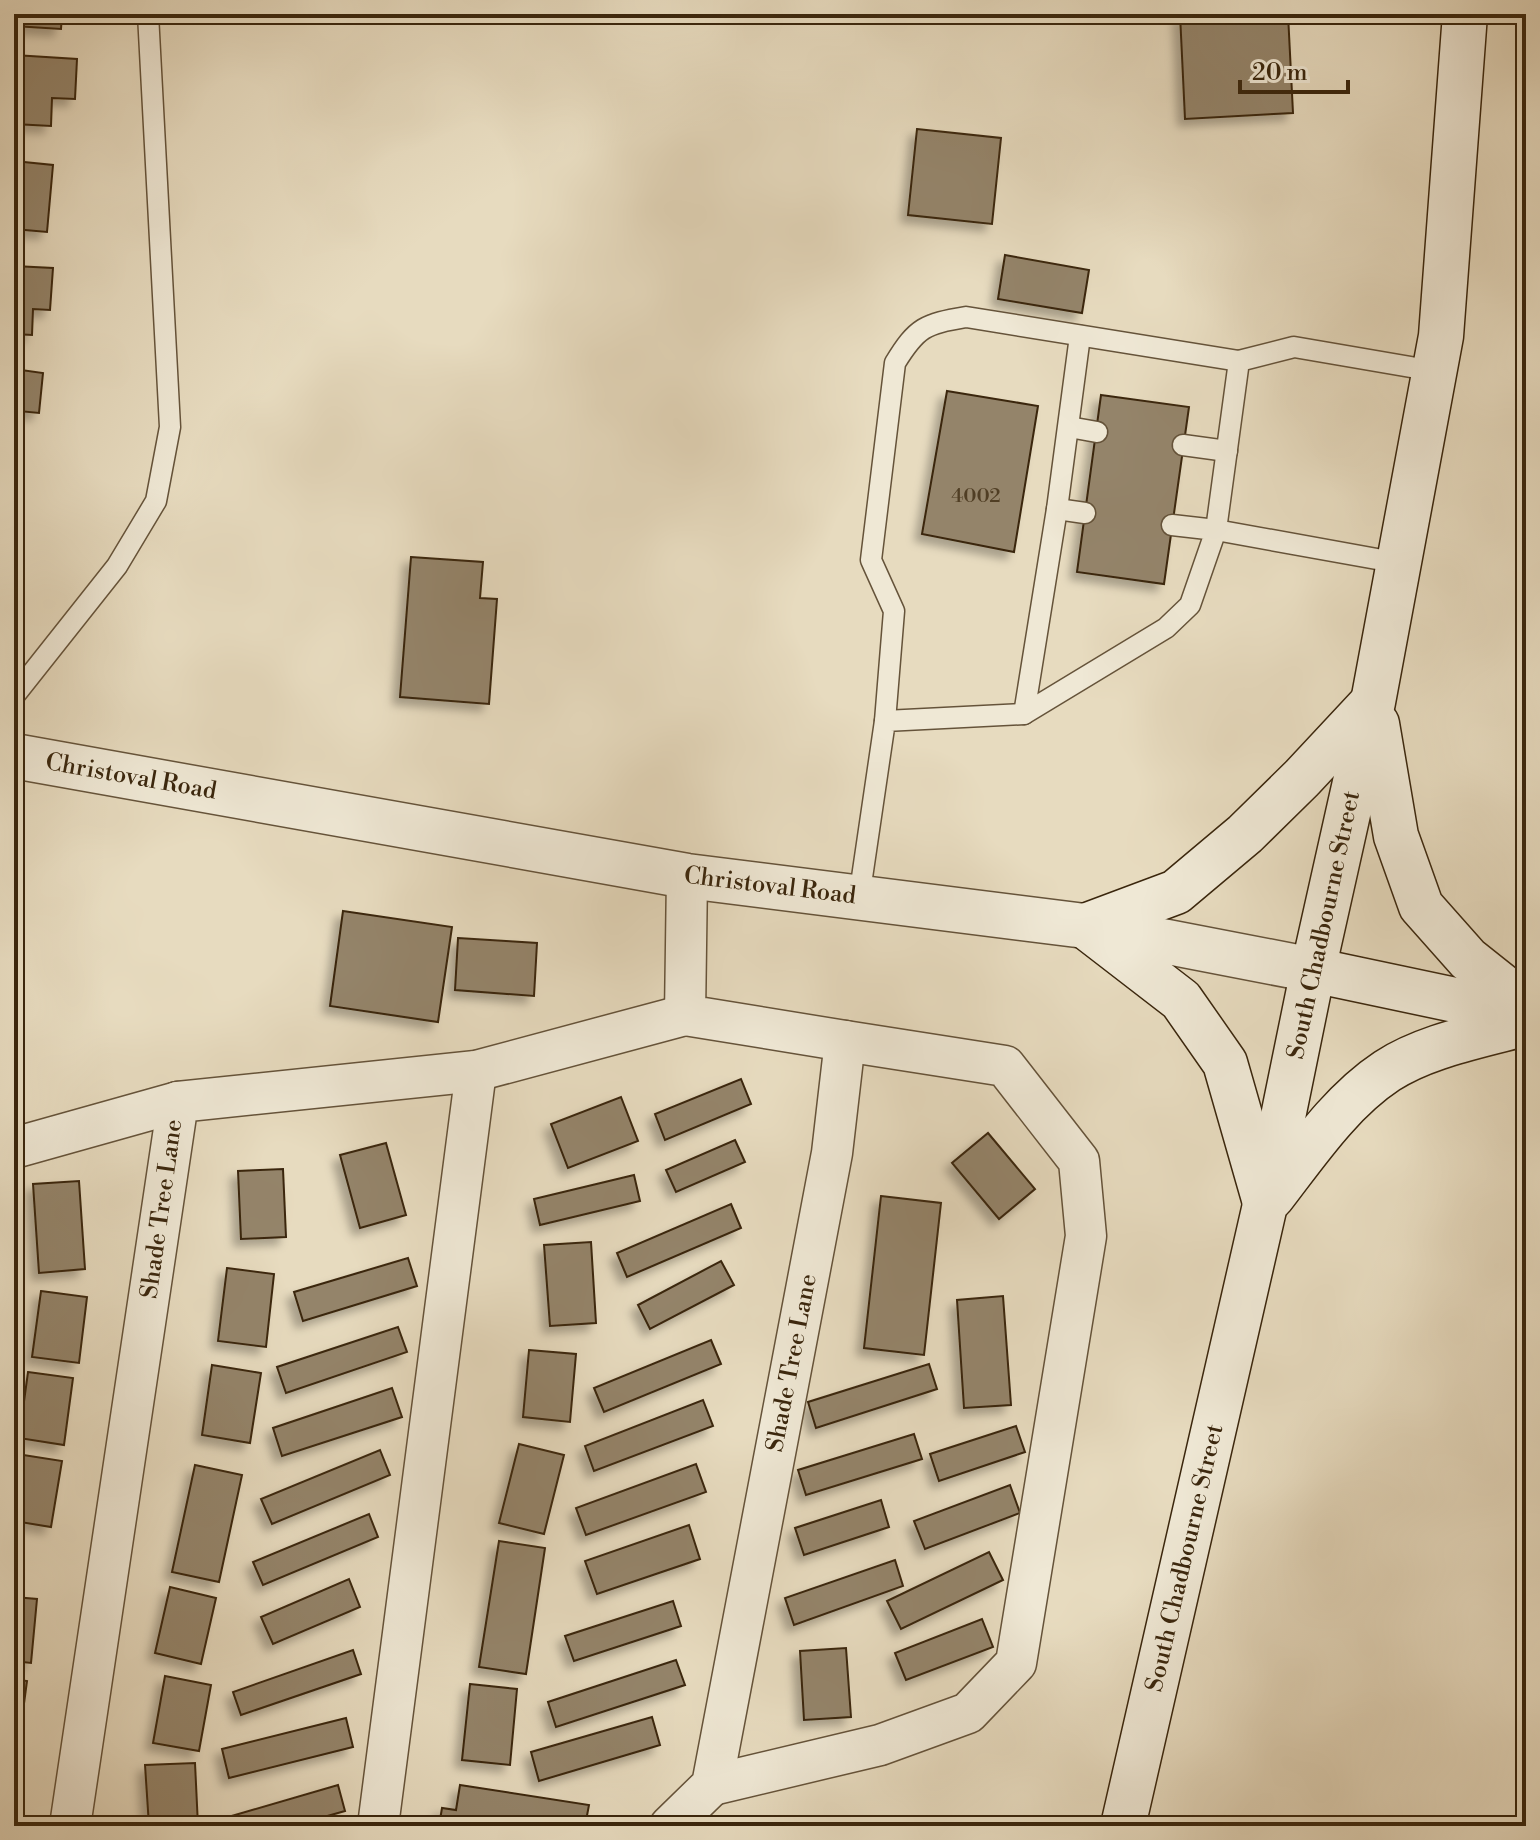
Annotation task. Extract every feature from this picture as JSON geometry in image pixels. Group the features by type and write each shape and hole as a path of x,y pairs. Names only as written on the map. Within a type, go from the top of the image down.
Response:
{"main road":[{"name":"South Chadbourne Street","path":"1123,1826 1265,1205 1313,970 1373,702 1441,336 1465,14"},
{"path":"1085,926 1176,892 1245,834 1373,702"},
{"path":"1373,702 1396,836 1421,906 1468,959 1526,1005"},
{"name":"Christoval Road","path":"14,756 687,876 1085,926 1526,1015"},
{"path":"1085,926 1181,1000 1225,1063 1265,1205"},
{"path":"1265,1205 1335,1116 1387,1071 1424,1052 1526,1023"}],"street":[{"path":"685,1015 687,876"},
{"name":"Shade Tree Lane","path":"70,1826 178,1102 476,1071 685,1015 845,1041 832,1153 712,1785"},
{"path":"670,1826 712,1785 880,1745 968,1713 1016,1663 1086,1236 1079,1161 1005,1066 845,1041"},
{"path":"378,1826 476,1071"},
{"path":"14,1148 178,1102"}],"lane":[{"path":"14,696 117,566 156,501 170,427 148,14"},
{"path":"859,898 885,721 894,611 871,560 895,363 912,335 935,323 966,317 1239,361 1294,347 1434,371"},
{"path":"1024,714 1057,509 1080,336"},
{"path":"885,721 1024,714 1166,628 1190,605 1216,530 1239,361"},
{"path":"1069,427 1097,432"},
{"path":"1183,445 1227,451"},
{"path":"1057,509 1085,513"},
{"path":"1172,525 1399,563"}],"building":[{"path":"14,14 62,14 61,29 14,26"},
{"path":"1180,14 1288,14 1293,113 1185,119"},
{"path":"14,55 77,59 75,99 52,98 51,126 14,124"},
{"path":"917,129 1001,138 992,224 908,215"},
{"path":"14,161 53,165 47,232 14,229"},
{"path":"1005,255 1089,270 1082,313 998,299"},
{"path":"14,266 53,268 50,310 33,309 32,335 14,334"},
{"path":"14,369 43,373 39,413 19,411 16,442"},
{"path":"947,391 1038,406 1014,552 922,534"},
{"path":"1101,395 1189,407 1164,584 1077,572"},
{"path":"14,479 23,480 15,549 14,549"},
{"path":"411,557 483,562 480,598 497,599 489,704 400,697"},
{"path":"343,911 452,927 438,1022 330,1006"},
{"path":"458,938 537,943 534,996 455,990"},
{"path":"741,1079 751,1104 665,1140 655,1114"},
{"path":"621,1097 638,1141 568,1168 551,1124"},
{"path":"988,1133 1035,1189 999,1219 952,1163"},
{"path":"735,1140 745,1162 676,1192 666,1170"},
{"path":"386,1143 406,1215 360,1228 340,1155"},
{"path":"283,1169 286,1237 241,1239 238,1171"},
{"path":"634,1175 640,1201 540,1225 534,1199"},
{"path":"79,1181 85,1269 39,1273 33,1184"},
{"path":"881,1196 941,1203 924,1355 864,1348"},
{"path":"731,1204 741,1228 627,1277 617,1253"},
{"path":"591,1242 596,1323 550,1326 544,1245"},
{"path":"14,1254 23,1281 14,1284"},
{"path":"408,1258 417,1286 303,1321 294,1292"},
{"path":"721,1261 734,1285 650,1329 638,1305"},
{"path":"227,1268 274,1274 266,1347 218,1341"},
{"path":"41,1291 87,1297 79,1363 32,1357"},
{"path":"1003,1296 1011,1405 964,1408 957,1300"},
{"path":"398,1327 407,1352 286,1393 277,1367"},
{"path":"711,1340 721,1364 604,1412 594,1388"},
{"path":"529,1350 576,1354 570,1422 523,1417"},
{"path":"929,1364 937,1389 816,1428 808,1402"},
{"path":"212,1365 261,1373 250,1443 202,1435"},
{"path":"28,1372 73,1378 64,1445 19,1438"},
{"path":"392,1388 402,1417 282,1456 273,1428"},
{"path":"703,1400 713,1426 594,1471 585,1446"},
{"path":"1016,1426 1025,1452 939,1481 930,1454"},
{"path":"914,1434 922,1459 806,1495 798,1470"},
{"path":"519,1444 564,1455 544,1534 499,1523"},
{"path":"380,1450 390,1475 272,1524 261,1499"},
{"path":"17,1454 62,1461 51,1527 14,1521"},
{"path":"696,1464 706,1492 586,1535 576,1508"},
{"path":"195,1465 242,1475 219,1582 172,1572"},
{"path":"1010,1485 1020,1513 925,1549 914,1521"},
{"path":"881,1500 889,1527 804,1555 795,1528"},
{"path":"369,1514 378,1537 263,1585 253,1562"},
{"path":"689,1525 700,1559 597,1594 585,1561"},
{"path":"499,1541 545,1548 526,1674 479,1667"},
{"path":"989,1552 1003,1580 901,1629 887,1601"},
{"path":"895,1560 903,1586 794,1625 785,1598"},
{"path":"349,1579 360,1607 273,1644 261,1617"},
{"path":"170,1587 216,1598 201,1664 155,1653"},
{"path":"14,1597 37,1599 31,1663 14,1661"},
{"path":"673,1601 681,1626 574,1661 565,1636"},
{"path":"982,1619 993,1647 906,1680 895,1653"},
{"path":"846,1648 851,1717 804,1720 800,1651"},
{"path":"353,1650 361,1674 241,1715 233,1692"},
{"path":"676,1660 685,1685 556,1727 548,1702"},
{"path":"165,1676 211,1685 199,1751 153,1743"},
{"path":"14,1679 27,1681 17,1756 14,1755"},
{"path":"470,1684 517,1689 510,1765 462,1760"},
{"path":"652,1717 660,1745 539,1781 531,1752"},
{"path":"346,1718 353,1747 229,1778 222,1749"},
{"path":"195,1763 198,1826 149,1826 145,1765"},
{"path":"338,1785 345,1811 292,1826 220,1826 218,1820"},
{"path":"460,1785 589,1805 585,1826 439,1826 442,1808 456,1810"}]}
